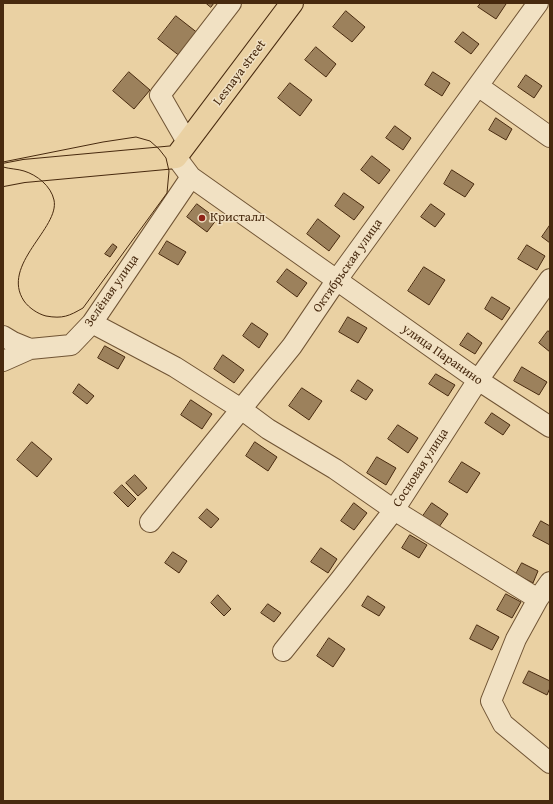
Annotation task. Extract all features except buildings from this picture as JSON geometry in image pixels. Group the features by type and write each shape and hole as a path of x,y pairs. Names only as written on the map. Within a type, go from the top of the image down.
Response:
{"main road":[{"name":"Lesnaya street","path":"181,150 292,3"},
{"path":"3,175 181,150"}],"street":[{"path":"231,3 160,95 191,177 336,280"},
{"name":"Октябрьская улица","path":"150,522 292,346 336,280 538,3"},
{"path":"478,86 550,137"},
{"name":"Зелёная улица","path":"3,336 13,342 30,348 71,345 92,323 191,177"},
{"name":"Сосновая улица","path":"282,651 340,580 394,510 478,380 550,279"},
{"name":"улица Паранино","path":"336,280 478,380 550,427"},
{"path":"92,323 175,367 242,409 268,429 335,469 394,510 538,599"},
{"path":"3,361 30,348"},
{"path":"550,582 538,599 516,639 491,701 503,724 550,763"}],"tram line":[{"path":"3,162 136,137 150,141 159,149 166,158 169,171 167,193 83,308 70,315 57,317 43,315 31,308 24,301 19,287 19,274 32,248 48,223 53,211 54,200 47,186 34,175 22,170 3,167"}],"place":[{"name":"Кристалл","path":"202,218"}]}
